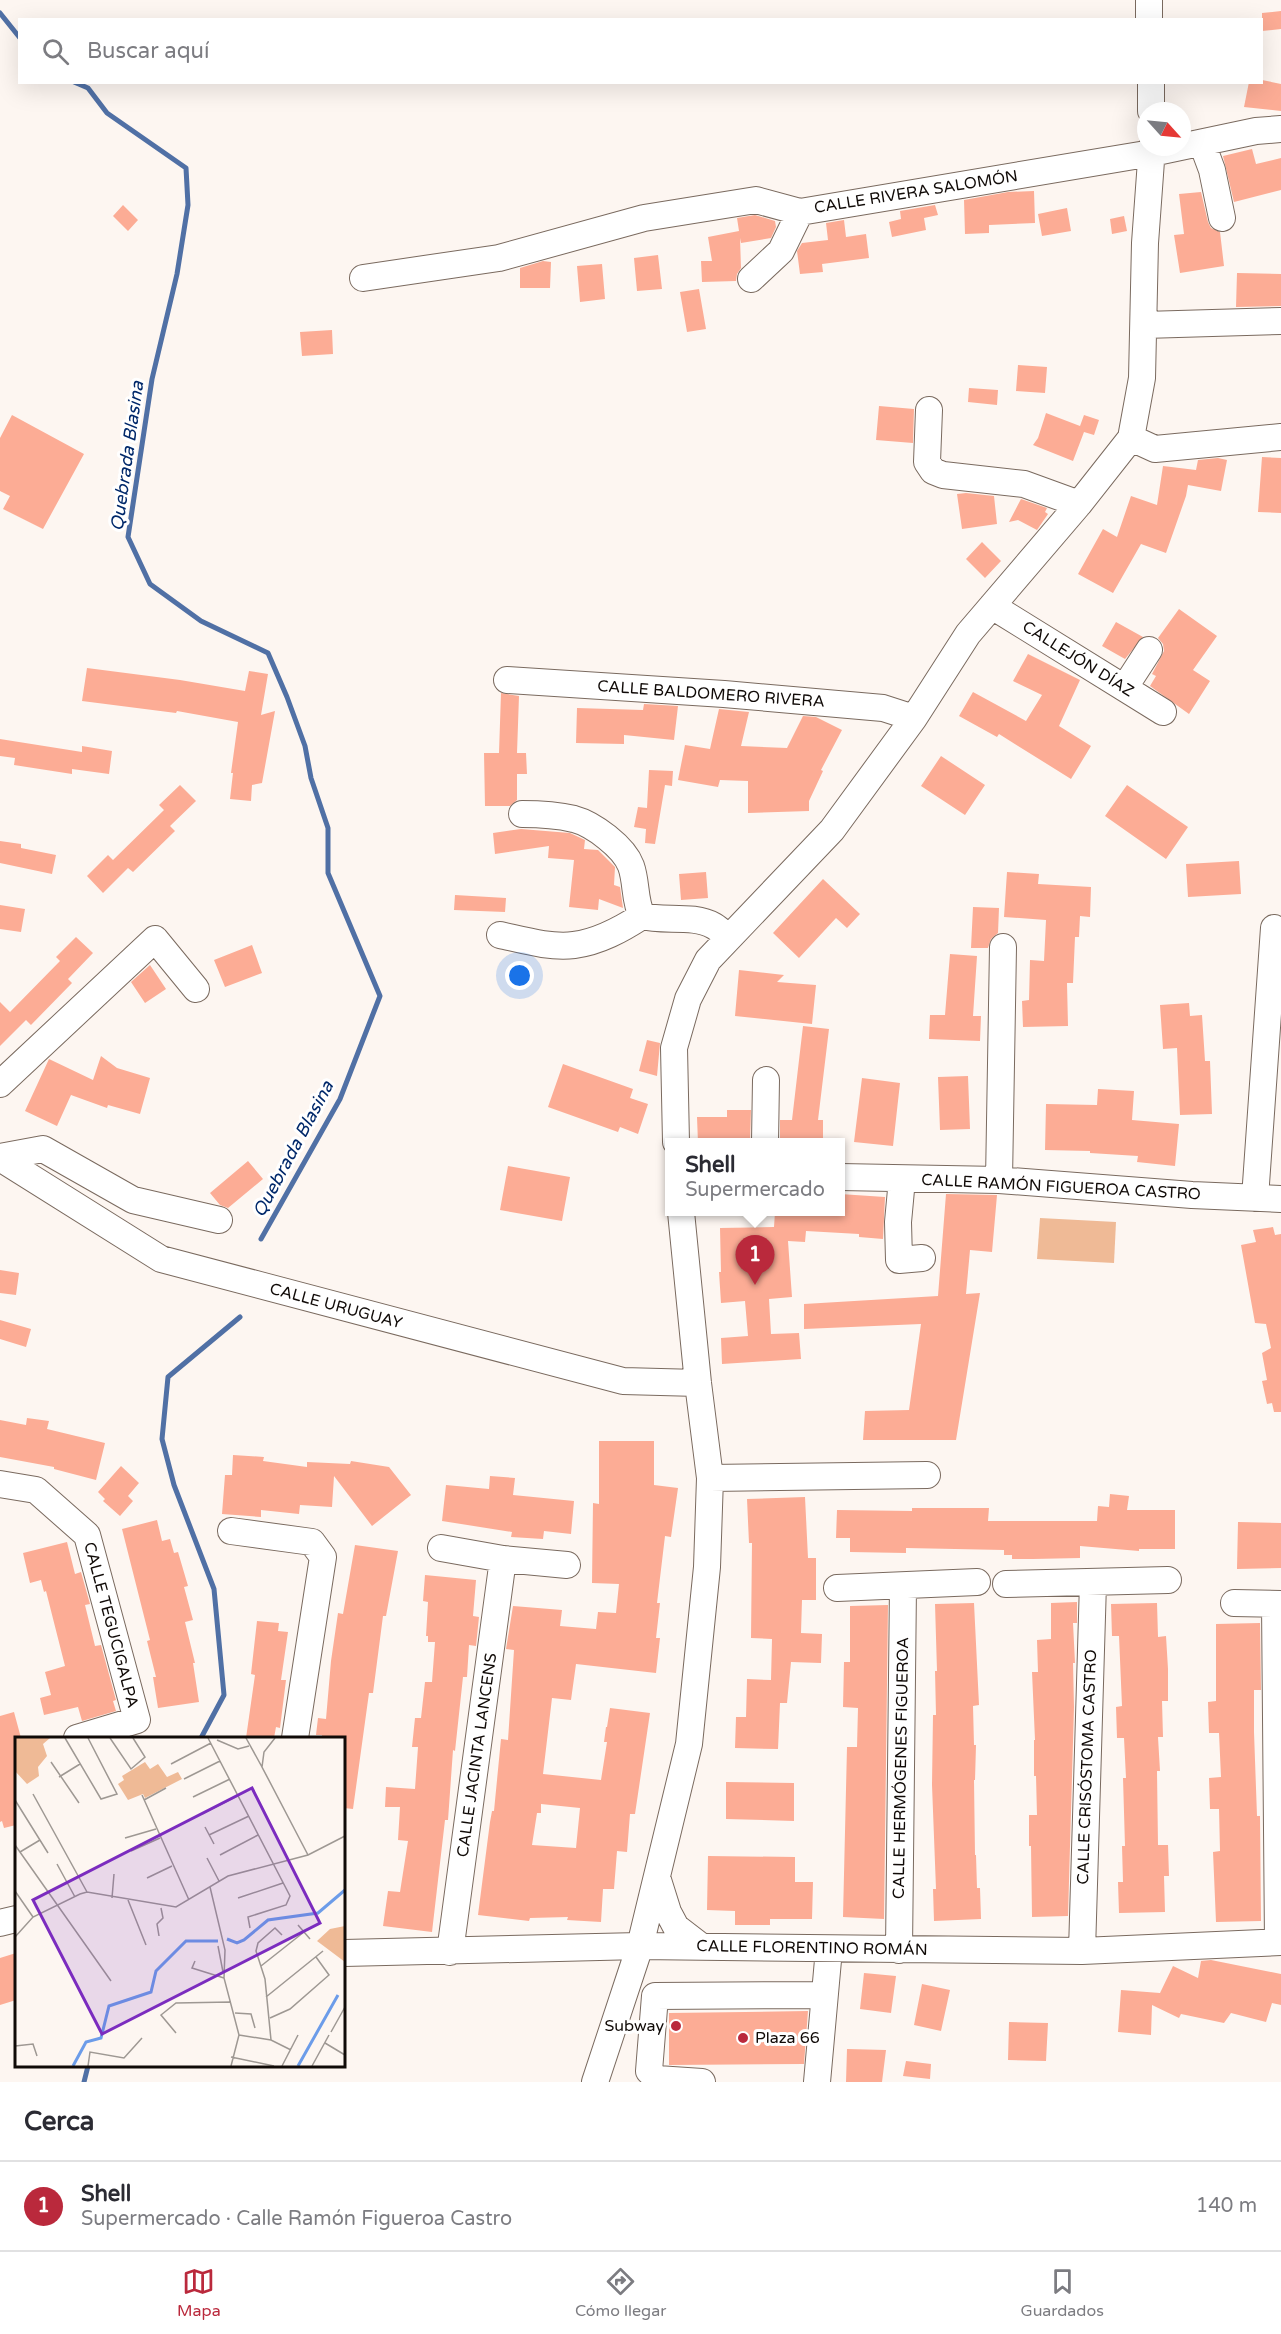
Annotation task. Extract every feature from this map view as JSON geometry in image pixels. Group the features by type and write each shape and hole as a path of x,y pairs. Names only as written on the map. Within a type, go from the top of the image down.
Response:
{"street":[{"path":"1149,0 1149,18"},
{"path":"1151,84 1151,102"},
{"name":"CALLE RIVERA SALOMÓN","path":"1191,145 1256,131 1281,129"},
{"path":"1202,143 1212,170 1222,218"},
{"name":"CALLE RIVERA SALOMÓN","path":"363,278 499,258 644,218 756,200 800,212 1137,153"},
{"path":"676,1138 674,1048 688,999 708,960 832,830 914,718 968,634 1079,504 1131,438 1142,378 1145,243 1152,156"},
{"path":"751,279 781,251 800,212"},
{"path":"1144,325 1281,321"},
{"path":"929,410 927,462 933,471 943,475 1024,484 1079,504"},
{"path":"1131,438 1155,449 1281,437"},
{"name":"CALLEJÓN DÍAZ","path":"992,606 1164,712"},
{"path":"1125,687 1149,650"},
{"name":"CALLE BALDOMERO RIVERA","path":"507,680 724,694 883,708 914,718"},
{"path":"522,814 552,814 577,820 619,847 631,865 636,889 636,905 642,916 656,920 698,921 713,926 729,938"},
{"path":"500,936 547,944 574,945 613,933 642,916"},
{"path":"1255,1198 1274,928"},
{"path":"0,1084 155,939 196,989"},
{"path":"999,1180 1003,947"},
{"path":"765,1138 766,1080"},
{"path":"0,1157 42,1149 133,1200 219,1220"},
{"name":"CALLE URUGUAY","path":"0,1157 161,1259 623,1381 698,1383"},
{"name":"CALLE RAMÓN FIGUEROA CASTRO","path":"845,1177 999,1180 1281,1198"},
{"path":"902,1179 898,1222 899,1260 922,1258"},
{"path":"595,2082 640,1946 689,1743 707,1567 710,1478 681,1216"},
{"path":"710,1478 927,1475"},
{"name":"CALLE TEGUCIGALPA","path":"0,1484 36,1490 87,1535 137,1720 80,1737"},
{"path":"231,1531 312,1542 323,1557 295,1737"},
{"path":"441,1548 503,1559 567,1565"},
{"name":"CALLE JACINTA LANCENS","path":"450,1952 503,1559"},
{"path":"1006,1584 1168,1580"},
{"path":"837,1588 977,1582"},
{"name":"CALLE CRISÓSTOMA CASTRO","path":"1082,1951 1093,1583"},
{"name":"CALLE HERMÓGENES FIGUEROA","path":"899,1950 903,1586"},
{"path":"1234,1603 1278,1604 1279,1942"},
{"path":"657,1876 668,1912 676,1927 702,1947"},
{"path":"0,1923 15,1919"},
{"name":"CALLE FLORENTINO ROMÁN","path":"345,1953 640,1946 1082,1951 1279,1942"},
{"path":"818,2082 829,1949"},
{"path":"702,2082 657,2079 649,2071 654,1996 824,1995"}],"shaded area":[{"path":"1040,1218 1116,1222 1114,1263 1037,1259"}],"building":[{"path":"1281,11 1281,29 1263,31 1262,13"},
{"path":"1263,80 1281,84 1281,111 1244,107 1249,84 1263,84"},
{"path":"1252,149 1256,164 1281,158 1281,190 1234,202 1223,156"},
{"path":"1034,191 1035,223 989,225 989,233 965,234 964,200 1008,192"},
{"path":"1201,192 1208,222 1211,228 1220,232 1224,266 1180,273 1174,235 1184,234 1179,194"},
{"path":"123,205 138,220 128,231 113,216"},
{"path":"935,205 938,215 924,218 926,230 892,237 889,222 901,219 900,211"},
{"path":"1067,208 1071,231 1042,236 1038,214"},
{"path":"755,215 775,221 776,227 771,238 741,243 740,238 741,268 736,281 702,282 701,261 712,261 708,237 739,231 737,218"},
{"path":"1124,216 1127,231 1112,234 1110,219"},
{"path":"844,220 846,237 866,234 869,258 822,264 823,272 800,274 797,251 802,243 828,240 826,223"},
{"path":"658,255 662,289 637,291 634,258"},
{"path":"543,261 551,262 550,288 520,288 520,268"},
{"path":"602,264 605,299 580,302 577,266"},
{"path":"1237,273 1281,274 1281,306 1236,307"},
{"path":"699,289 706,329 687,332 680,292"},
{"path":"332,330 333,354 302,356 300,332"},
{"path":"1018,365 1047,367 1045,393 1016,391"},
{"path":"969,388 998,390 997,405 968,402"},
{"path":"879,406 914,409 913,443 876,440"},
{"path":"1046,413 1080,426 1084,415 1099,420 1094,435 1084,432 1073,461 1033,445 1038,438"},
{"path":"12,415 84,454 43,529 3,509 10,496 0,491 0,438"},
{"path":"1262,457 1281,458 1281,513 1258,512"},
{"path":"1218,458 1227,460 1221,491 1188,485 1166,553 1141,544 1113,593 1078,574 1103,529 1117,537 1131,496 1157,505 1163,466 1196,470 1198,460"},
{"path":"957,494 994,496 997,524 962,529"},
{"path":"1021,499 1047,508 1045,512 1048,514 1037,530 1018,520 1009,522"},
{"path":"982,542 1001,561 985,578 966,559"},
{"path":"1179,609 1217,636 1193,670 1210,681 1189,714 1150,686 1156,676 1152,674 1164,651 1163,644 1158,638"},
{"path":"1116,622 1143,637 1125,659 1102,646"},
{"path":"1028,654 1080,680 1059,726 1091,746 1071,779 999,734 997,737 959,716 973,692 1026,721 1042,695 1013,681"},
{"path":"87,668 245,691 249,671 268,674 261,715 275,711 262,783 252,785 251,801 230,799 238,722 177,711 176,713 82,701"},
{"path":"501,693 519,696 517,753 526,753 527,774 517,774 517,800 510,806 485,806 484,753 499,753"},
{"path":"644,704 678,706 674,740 624,735 624,744 576,743 577,708 643,710"},
{"path":"719,709 749,712 741,746 787,748 803,716 816,717 842,730 821,770 823,771 809,801 809,811 748,813 748,781 720,780 718,787 678,780 685,745 710,749"},
{"path":"0,739 82,752 82,746 112,751 109,774 72,769 72,774 14,765 15,758 0,756"},
{"path":"941,756 985,785 965,815 921,786"},
{"path":"649,770 673,771 672,786 665,785 655,844 645,843 646,829 634,827 638,807 647,808"},
{"path":"180,785 196,801 170,826 175,831 133,872 128,868 103,893 87,876 108,855 113,860 164,810 159,805"},
{"path":"1127,785 1188,827 1166,859 1105,816"},
{"path":"521,829 570,833 585,840 584,849 598,850 615,867 614,885 620,887 623,908 599,899 598,910 569,907 574,860 548,858 549,846 495,854 493,833"},
{"path":"0,841 21,844 21,848 56,855 52,874 0,863"},
{"path":"1239,861 1241,894 1188,897 1186,864"},
{"path":"706,872 708,898 681,900 679,874"},
{"path":"1007,872 1039,874 1038,884 1091,887 1090,917 1080,916 1079,937 1075,937 1073,983 1067,983 1068,1026 1023,1027 1022,1001 1029,1000 1030,960 1044,961 1046,920 1004,917"},
{"path":"823,879 860,914 847,928 836,918 799,958 773,933"},
{"path":"455,895 506,898 505,912 454,910"},
{"path":"0,905 25,909 21,932 0,929"},
{"path":"973,907 999,908 998,933 991,939 988,948 971,948"},
{"path":"76,937 93,953 68,979 72,983 31,1025 26,1020 0,1046 0,1002 10,1012 60,961 56,957"},
{"path":"252,945 262,973 225,987 214,960"},
{"path":"950,954 977,956 973,1016 981,1016 980,1041 929,1039 930,1015 945,1015"},
{"path":"150,965 166,989 145,1003 131,982"},
{"path":"739,970 784,975 777,982 816,985 812,1024 735,1016"},
{"path":"1189,1003 1190,1016 1202,1015 1205,1061 1210,1061 1212,1114 1180,1115 1177,1048 1163,1049 1160,1005"},
{"path":"803,1026 829,1029 818,1120 823,1120 823,1138 780,1138 780,1120 792,1120"},
{"path":"647,1040 660,1043 657,1076 639,1071"},
{"path":"101,1056 117,1068 150,1078 140,1114 108,1105 107,1108 71,1095 57,1126 25,1111 49,1059 93,1080"},
{"path":"563,1064 633,1089 630,1098 648,1104 638,1134 620,1127 618,1132 548,1107"},
{"path":"968,1076 970,1129 940,1130 938,1077"},
{"path":"862,1078 900,1083 893,1146 854,1142"},
{"path":"1098,1089 1134,1091 1132,1120 1179,1124 1175,1166 1137,1162 1138,1156 1090,1153 1090,1151 1045,1150 1046,1104 1097,1105"},
{"path":"727,1110 751,1110 750,1138 698,1138 697,1117 727,1117"},
{"path":"248,1161 263,1179 228,1208 220,1205 210,1193"},
{"path":"508,1166 570,1177 562,1221 500,1210"},
{"path":"845,1194 885,1197 883,1239 859,1237 859,1234 806,1231 805,1242 788,1241 792,1297 769,1299 771,1334 799,1333 801,1359 722,1364 721,1338 748,1336 745,1301 721,1303 720,1228 774,1227 775,1216 845,1216"},
{"path":"946,1194 997,1195 992,1252 970,1250 966,1294 980,1293 956,1440 863,1440 865,1411 909,1410 921,1324 804,1329 804,1304 938,1296"},
{"path":"1273,1227 1275,1235 1281,1234 1281,1412 1274,1412 1272,1403 1267,1404 1262,1381 1267,1380 1262,1353 1271,1348 1266,1324 1255,1323 1241,1245 1256,1242 1253,1230"},
{"path":"0,1270 19,1273 16,1295 0,1293"},
{"path":"0,1320 31,1329 26,1347 0,1339"},
{"path":"27,1418 49,1421 47,1429 105,1443 96,1480 54,1469 54,1467 0,1457 0,1420 26,1425"},
{"path":"599,1441 654,1441 654,1485 678,1488 671,1537 665,1536 657,1603 660,1603 656,1638 660,1638 656,1673 576,1664 571,1700 552,1698 543,1774 601,1780 610,1708 650,1713 635,1814 630,1814 627,1852 617,1851 614,1889 603,1889 601,1922 567,1920 568,1917 530,1918 529,1921 478,1915 490,1822 492,1811 494,1811 501,1739 508,1740 514,1650 506,1649 513,1606 562,1610 560,1626 596,1629 598,1612 616,1613 619,1584 592,1583 593,1503 599,1504","holes":["541,1804 580,1808 576,1848 532,1845 537,1813 541,1813"]},
{"path":"233,1455 264,1457 263,1461 307,1467 307,1462 350,1464 351,1461 389,1467 411,1495 372,1526 334,1476 332,1507 300,1505 299,1514 261,1510 261,1517 222,1514 225,1475 232,1475"},
{"path":"121,1466 139,1483 128,1496 133,1501 120,1516 103,1501 105,1499 98,1492"},
{"path":"490,1476 515,1478 513,1495 574,1501 571,1534 544,1531 543,1539 511,1537 512,1532 442,1521 446,1485 489,1489"},
{"path":"1110,1494 1129,1496 1127,1510 1175,1510 1175,1549 1139,1549 1139,1551 1080,1546 1080,1558 1012,1559 1012,1555 1004,1555 1004,1550 906,1548 906,1553 850,1552 850,1538 836,1538 837,1510 912,1511 912,1508 989,1508 988,1521 1097,1521 1098,1506 1109,1507"},
{"path":"805,1497 808,1558 816,1558 816,1600 802,1600 801,1633 822,1634 821,1663 791,1662 787,1703 780,1703 778,1749 735,1748 736,1717 746,1717 747,1679 771,1680 772,1639 751,1638 752,1543 749,1543 747,1499"},
{"path":"157,1520 162,1541 170,1539 174,1553 178,1552 188,1586 184,1587 193,1620 185,1622 195,1663 193,1663 199,1702 158,1708 153,1677 156,1677 147,1641 150,1640 122,1529"},
{"path":"1238,1522 1281,1523 1281,1568 1237,1569"},
{"path":"67,1542 75,1574 81,1572 90,1604 85,1605 95,1646 101,1645 116,1700 113,1701 116,1711 82,1721 78,1707 44,1715 40,1698 51,1695 45,1672 65,1666 46,1591 44,1592 41,1580 30,1583 23,1553"},
{"path":"355,1545 398,1551 386,1616 383,1616 373,1693 369,1693 353,1809 345,1808 345,1737 316,1735 318,1718 326,1719 338,1613 343,1614"},
{"path":"425,1575 476,1580 473,1616 479,1617 476,1646 469,1645 467,1677 463,1677 455,1751 453,1750 448,1820 445,1820 432,1932 383,1926 388,1891 400,1892 408,1841 398,1840 400,1807 385,1807 386,1787 415,1789 418,1747 412,1747 415,1718 421,1718 425,1682 432,1682 435,1642 428,1642 428,1636 426,1636 428,1602 423,1601"},
{"path":"1077,1602 1077,1623 1073,1623 1075,1663 1073,1663 1074,1707 1068,1916 1032,1917 1029,1815 1037,1815 1032,1672 1038,1672 1037,1640 1051,1639 1051,1603"},
{"path":"974,1603 979,1705 973,1706 974,1745 976,1745 975,1855 977,1888 980,1888 981,1919 934,1921 933,1889 936,1889 932,1785 933,1715 936,1715 935,1671 937,1671 935,1604"},
{"path":"1157,1603 1158,1637 1166,1636 1168,1669 1168,1701 1162,1701 1163,1737 1158,1737 1160,1771 1157,1771 1158,1845 1168,1845 1169,1876 1164,1876 1165,1912 1119,1913 1118,1882 1123,1882 1122,1846 1125,1846 1123,1778 1126,1778 1124,1738 1117,1738 1116,1707 1122,1706 1119,1636 1112,1636 1111,1604"},
{"path":"888,1605 884,1919 843,1917 847,1747 857,1747 858,1708 843,1707 844,1662 850,1662 850,1606"},
{"path":"257,1621 279,1623 278,1631 288,1632 281,1680 286,1680 280,1728 276,1727 274,1737 246,1737 255,1675 251,1674"},
{"path":"1260,1623 1261,1690 1254,1690 1254,1732 1257,1816 1260,1816 1261,1921 1216,1922 1213,1852 1220,1851 1219,1809 1210,1809 1209,1778 1221,1777 1219,1733 1209,1733 1208,1702 1216,1701 1216,1624"},
{"path":"14,1712 21,1737 15,1737 15,1825 4,1828 2,1821 0,1822 0,1716"},
{"path":"726,1782 794,1783 794,1821 726,1819"},
{"path":"708,1856 795,1857 795,1882 813,1882 812,1919 770,1919 770,1925 735,1925 735,1911 707,1910"},
{"path":"15,1953 15,2000 0,2005 0,1958"},
{"path":"1211,1960 1281,1974 1281,2005 1272,2003 1266,2022 1231,2013 1224,2023 1181,2014 1179,2018 1152,2005 1151,2035 1118,2032 1121,1990 1160,1993 1173,1966 1198,1978 1201,1961"},
{"path":"864,1973 896,1976 891,2013 860,2009"},
{"path":"922,1984 950,1990 941,2031 914,2025"},
{"name":"Plaza 66","path":"808,2011 804,2064 669,2065 669,2013"},
{"path":"1009,2022 1048,2023 1046,2061 1008,2060"},
{"path":"847,2049 886,2050 882,2082 846,2082"},
{"path":"906,2061 931,2064 930,2079 903,2076"}],"waterway":[{"name":"Quebrada Blasina","path":"0,13 18,36"},
{"name":"Quebrada Blasina","path":"79,84 88,88 107,113 186,168 188,205 177,274 152,379 128,537 150,584 201,621 268,653 305,746 311,778 328,828 328,873 380,996 340,1099 261,1239"},
{"name":"Quebrada Blasina","path":"202,1737 224,1695 214,1589 174,1485 162,1439 168,1377 240,1317"},
{"name":"Quebrada Blasina","path":"84,2082 88,2067"}],"place":[{"name":"Shell","path":"755,1285"},
{"name":"Subway","path":"676,2026"},
{"name":"Plaza 66","path":"743,2038"}]}
